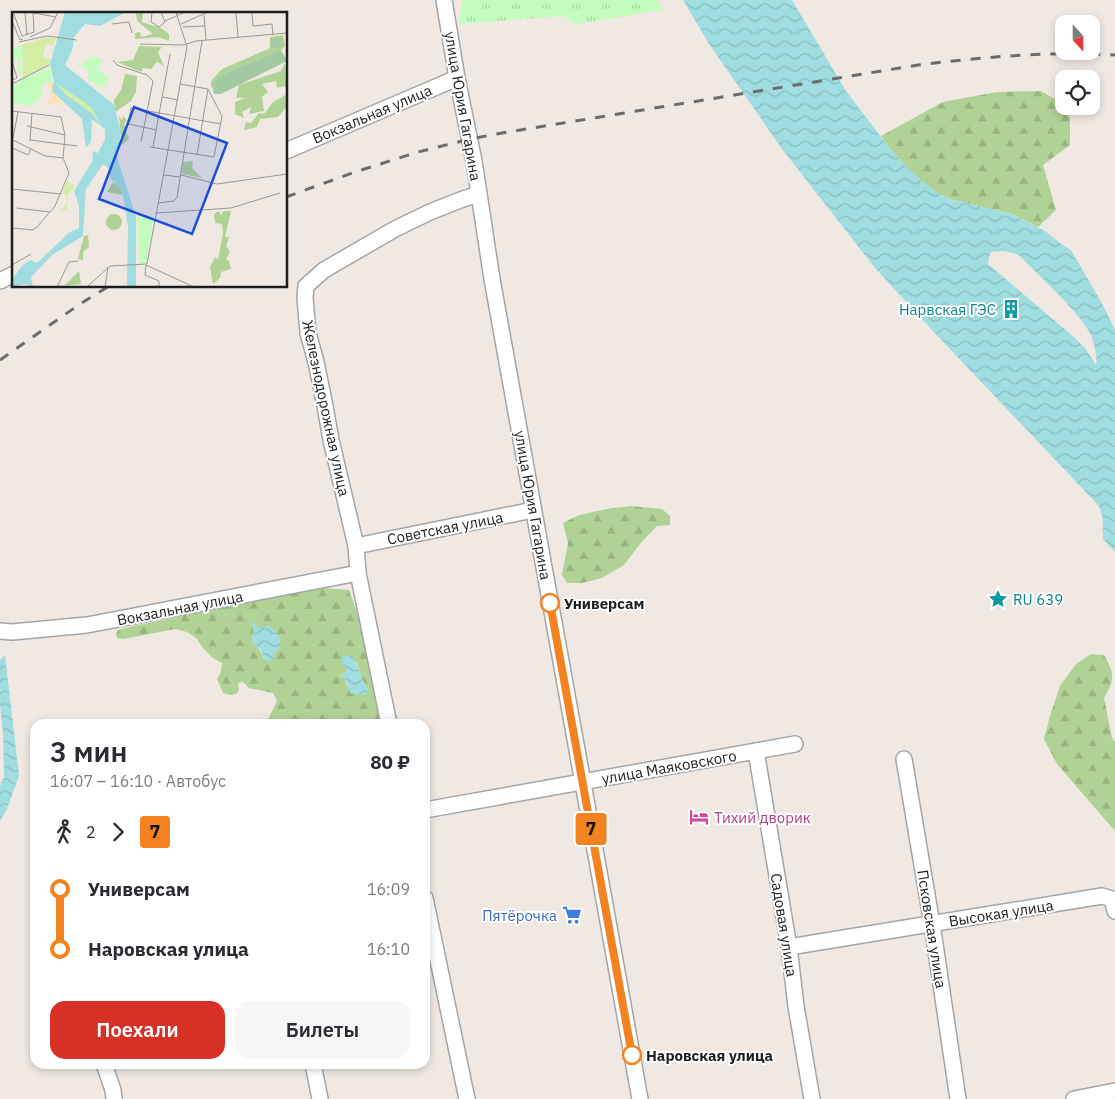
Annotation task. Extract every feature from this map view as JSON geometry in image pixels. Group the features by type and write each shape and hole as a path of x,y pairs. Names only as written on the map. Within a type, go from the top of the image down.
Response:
{"street":[{"name":"улица Юрия Гагарина","path":"444,0 457,78 472,146 494,288 533,510 640,1099"},
{"name":"Вокзальная улица","path":"288,150 457,78"},
{"name":"Железнодорожная улица","path":"356,546 331,440 326,406 308,333 305,298 306,286 324,270 395,230 430,212 479,194"},
{"path":"0,281 12,275"},
{"name":"Советская улица","path":"356,546 533,510"},
{"path":"356,546 358,574 388,719"},
{"name":"Вокзальная улица","path":"0,632 87,626 358,574"},
{"name":"улица Маяковского","path":"430,809 796,744"},
{"name":"Садовая улица","path":"756,751 812,1099"},
{"name":"Псковская улица","path":"904,760 932,924 958,1099"},
{"name":"Высокая улица","path":"789,947 1102,896 1112,899 1115,911"},
{"path":"430,921 468,1099"},
{"path":"106,1069 114,1099"},
{"path":"314,1069 320,1099"},
{"path":"1074,1099 1115,1091"}],"green space":[{"path":"462,0 658,0 663,10 575,24 564,16 459,24"},
{"path":"1041,91 1055,99 1055,115 1068,115 1070,119 1070,145 1043,165 1056,210 1038,227 1012,214 953,200 937,193 918,178 891,150 881,136 943,102 997,92"},
{"path":"631,506 662,509 670,516 670,525 657,526 624,565 602,578 582,583 567,583 562,575 568,543 563,523 579,515"},
{"path":"320,588 349,590 362,626 382,719 269,719 277,701 273,693 249,688 243,682 238,683 239,690 236,694 223,693 217,679 221,672 222,663 213,658 196,638 187,632 175,629 123,639 117,638 118,630","holes":["255,624 259,630 280,646 273,655 265,660 259,649 253,644","356,662 368,690 347,686 345,678 340,676 347,671 345,667"]},
{"path":"1091,654 1104,655 1112,672 1112,681 1104,698 1112,738 1115,742 1115,831 1057,764 1044,739 1060,686 1076,664"}],"water":[{"path":"683,0 792,0 846,91 891,150 918,178 937,193 953,200 1012,214 1045,231 1071,250 1115,330 1115,552 1103,539 1102,518 1098,505 875,268 782,149 709,44","holes":["1004,251 1016,254 1056,292 1082,321 1092,338 1096,353 1096,365 1085,348 1076,339 988,264 991,252"]},
{"path":"251,620 259,629 268,626 279,636 280,645 273,660 268,662 265,660 260,649 253,644 254,630"},
{"path":"5,655 19,776 7,809 0,821 0,785 4,777 0,704 0,660"},
{"path":"351,655 368,690 366,694 350,693 345,678 340,676 347,671 341,661 343,657"}],"railway":[{"path":"288,196 418,152 502,133 918,65 1016,56 1115,55"},
{"path":"0,360 106,288"}],"bus line":[{"name":"7","path":"550,603 632,1055"}],"place":[{"name":"Нарвская ГЭС","path":"1011,309"},
{"name":"RU 639","path":"998,599"},
{"name":"Универсам","path":"550,603"},
{"name":"Тихий дворик","path":"699,817"},
{"name":"Пятёрочка","path":"572,915"},
{"name":"Наровская улица","path":"632,1055"}]}
